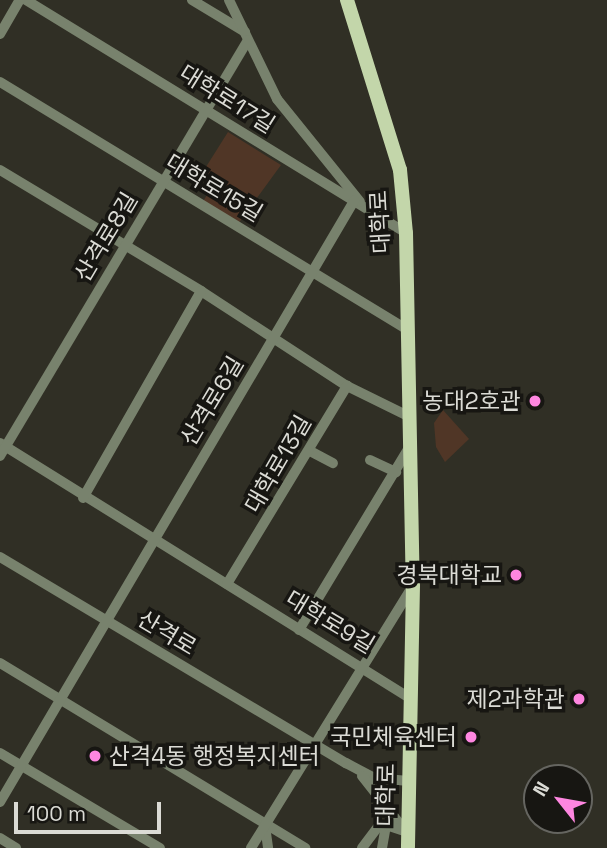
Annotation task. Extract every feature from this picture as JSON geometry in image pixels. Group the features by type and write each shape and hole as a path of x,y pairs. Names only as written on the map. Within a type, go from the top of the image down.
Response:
{"main road":[{"name":"대학로","path":"347,0 400,170 406,233 408,449 413,585 408,848"}],"street":[{"path":"0,34 20,0"},
{"name":"대학로17길","path":"26,0 406,233"},
{"path":"192,0 246,36"},
{"path":"229,0 277,99 367,209"},
{"name":"산격로8길","path":"2,449 205,110 246,36"},
{"name":"대학로15길","path":"0,82 406,329"},
{"path":"0,170 201,291 346,386 388,410 408,416"},
{"name":"산격로6길","path":"0,802 151,541 275,338 354,201"},
{"path":"83,498 201,291"},
{"name":"대학로13길","path":"227,584 244,562 346,386"},
{"name":"대학로9길","path":"2,449 410,698"},
{"name":"대학로","path":"299,630 408,449"},
{"path":"310,451 333,463"},
{"path":"370,460 396,472"},
{"name":"산격로","path":"0,557 346,763 374,778 409,781"},
{"path":"251,848 413,585"},
{"path":"0,663 305,848"},
{"path":"0,753 160,848"},
{"path":"346,763 374,787 407,833"},
{"path":"382,848 386,825 407,833"},
{"path":"265,826 268,848"},
{"path":"362,848 378,827"},
{"path":"0,838 16,848"}],"shaded area":[{"path":"228,132 281,165 238,224 202,203 212,187 199,178"},
{"path":"443,410 469,439 445,462 436,447 434,423"}],"place":[{"name":"농대2호관","path":"535,401"},
{"name":"경북대학교","path":"516,575"},
{"name":"제2과학관","path":"579,699"},
{"name":"국민체육센터","path":"471,737"},
{"name":"산격4동 행정복지센터","path":"95,756"}]}
